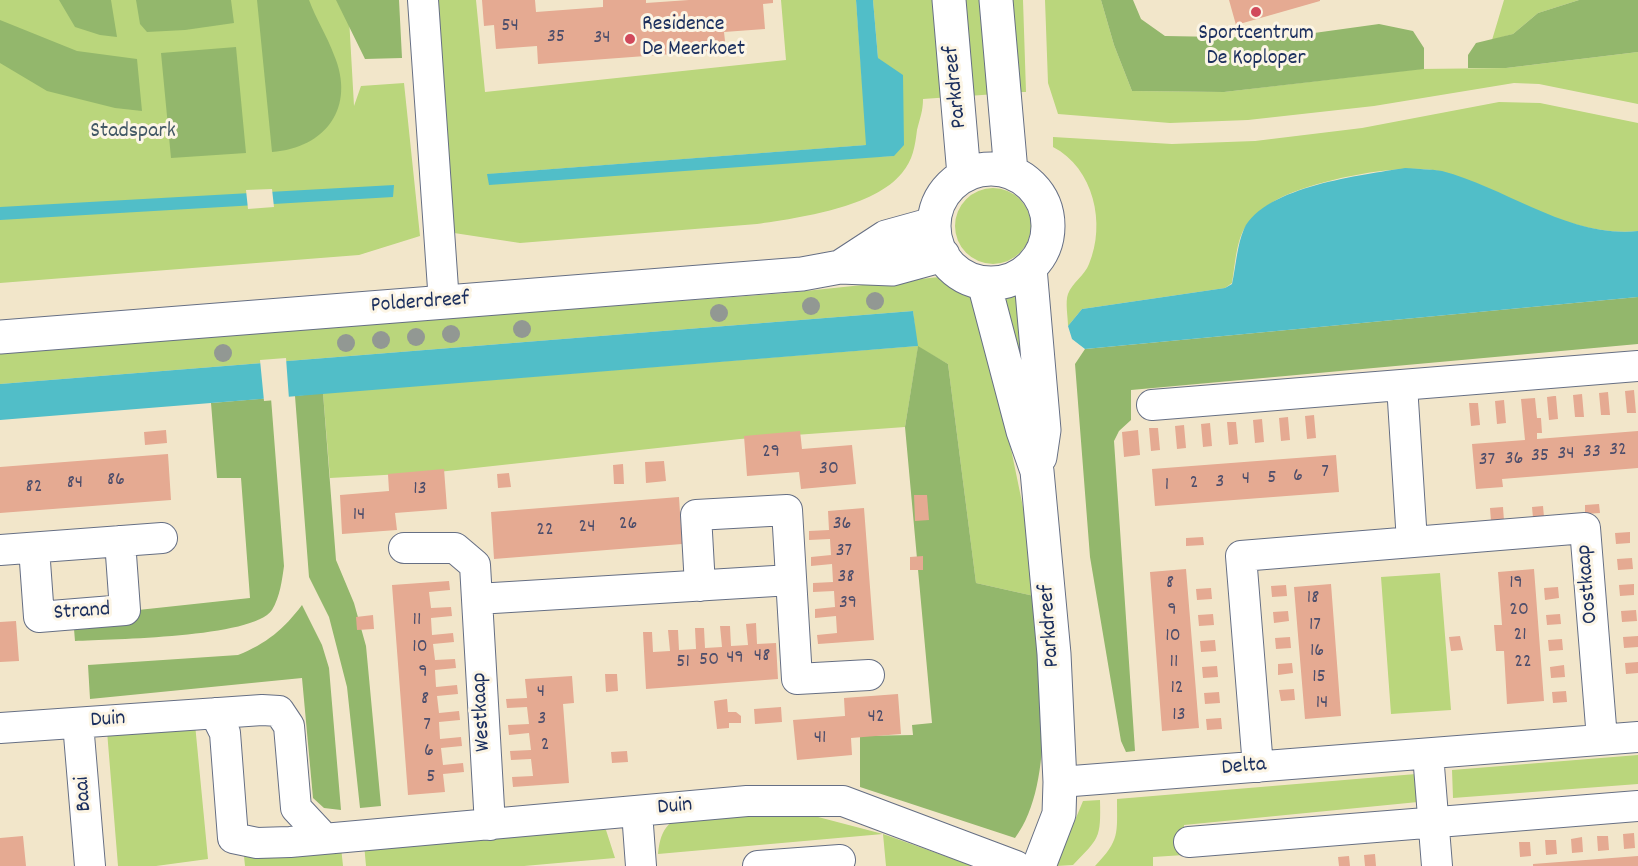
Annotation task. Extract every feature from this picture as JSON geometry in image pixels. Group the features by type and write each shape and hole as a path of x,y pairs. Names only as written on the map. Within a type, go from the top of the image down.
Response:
{"street":[{"path":"423,0 444,303"},
{"name":"Parkdreef","path":"949,0 964,175"},
{"name":"Parkdreef","path":"996,0 1011,172"},
{"path":"988,168 1011,172 1028,182 1041,196 1048,215 1048,234 1042,253 1030,268 1017,278 1001,283 984,283 964,277 947,263 936,244 933,224 938,204 948,187 964,175 988,168"},
{"name":"Polderdreef","path":"840,267 886,237 933,224"},
{"name":"Polderdreef","path":"0,337 802,274 840,267 892,269 943,255"},
{"name":"Parkdreef","path":"1030,268 1044,429 1037,471"},
{"name":"Parkdreef","path":"984,283 1023,431 1037,471 1054,654 1060,782 1059,814 1039,866"},
{"path":"1152,405 1638,366"},
{"path":"1402,386 1412,542"},
{"path":"700,586 696,515 787,510 796,679 869,675"},
{"name":"Oostkaap","path":"1258,767 1241,556 1585,528 1602,740"},
{"path":"0,550 162,538"},
{"name":"Strand","path":"34,548 39,616 50,616 125,610 120,542"},
{"name":"Westkaap","path":"404,548 455,549 475,565 490,825"},
{"path":"477,599 791,580"},
{"name":"Duin","path":"0,728 216,713 279,711 289,726 296,808 324,838"},
{"name":"Duin","path":"216,713 225,733 233,838 257,843 490,825 747,801 843,801 1016,866"},
{"name":"Baai","path":"78,723 90,866"},
{"name":"Delta","path":"1060,782 1638,736"},
{"path":"1428,754 1437,866"},
{"path":"1021,866 1044,810 1060,782"},
{"path":"1189,843 1638,806"},
{"path":"637,812 641,866"},
{"path":"758,866 840,860"}],"green space":[{"name":"Stadspark","path":"0,0 348,0 354,106 361,86 404,83 420,236 359,255 0,283"},
{"path":"59,0 111,0 117,37 100,35 75,27"},
{"path":"136,0 231,0 234,23 185,30 147,32 140,24"},
{"path":"257,0 309,0 340,74 341,92 338,107 331,122 308,142 291,149 272,152"},
{"path":"336,0 399,0 402,58 365,59"},
{"path":"434,0 476,0 485,92 786,60 781,0 856,0 867,145 488,174 894,156 878,58 873,0 940,0 951,97 923,99 913,153 902,173 890,185 874,194 835,209 757,224 520,243 454,233"},
{"path":"960,0 988,0 996,94 968,96"},
{"path":"1006,0 1023,0 1026,92 1014,92"},
{"path":"1045,0 1101,0 1114,45 1132,91 1224,92 1419,69 1506,68 1638,52 1638,104 1539,84 1514,83 1374,106 1248,120 1170,123 1058,114 1048,83"},
{"path":"1101,0 1133,0 1141,19 1165,36 1278,38 1379,24 1413,31 1424,48 1424,69 1224,92 1132,91 1114,45"},
{"path":"1504,0 1579,0 1538,13 1513,34 1492,40"},
{"path":"1579,0 1638,0 1638,52 1506,68 1468,68 1468,55 1476,43 1513,34 1538,13"},
{"path":"0,20 77,51 137,59 142,111 115,108 47,91 0,63"},
{"path":"236,47 246,153 171,158 161,53"},
{"path":"1499,102 1540,103 1638,123 1638,231 1612,231 1563,220 1442,172 1407,169 1361,174 1316,184 1277,199 1262,209 1243,232 1238,246 1232,283 1225,288 1082,309 1068,326 1067,297 1089,264 1094,248 1096,215 1087,183 1067,156 1053,147 1053,137 1172,144 1255,141 1362,128"},
{"path":"993,188 1008,191 1020,199 1028,211 1031,226 1028,241 1020,253 1008,261 993,264 978,261 966,253 958,241 955,226 958,211 966,199 978,191"},
{"path":"949,276 970,288 1003,410 1024,512 1034,596 976,583 948,364 918,347 905,427 740,439 438,472 330,478 323,393 917,346 913,311 0,384 0,352 786,293"},
{"path":"1018,290 1030,415 1003,293"},
{"path":"1638,297 1638,344 1131,390 1131,420 1119,431 1114,441 1135,751 1126,752 1121,741 1090,557 1075,364 1085,349"},
{"path":"918,346 948,364 976,583 1034,596 1043,687 1042,754 1037,786 1028,814 1015,838 860,787 860,736 913,735 912,725 932,723 905,427"},
{"path":"323,393 336,560 354,603 366,646 381,806 360,808 347,687 329,617 309,577 295,396"},
{"path":"271,398 284,566 279,594 272,610 260,619 211,632 148,638 75,641 73,617 250,598 241,478 217,478 211,403"},
{"path":"1440,573 1451,710 1391,714 1381,577"},
{"path":"302,605 322,645 329,668 341,810 324,808 313,798 302,678 90,699 88,665 238,655 274,635"},
{"path":"195,724 208,859 156,866 118,866 107,731"},
{"path":"1638,755 1638,784 1453,798 1452,770"},
{"path":"1416,774 1418,802 1184,825 1184,855 1153,857 1153,866 1095,866 1113,843 1117,829 1117,799"},
{"path":"1100,800 1099,831 1093,843 1073,865 1056,866 1083,801"},
{"path":"799,812 883,834 658,854 663,833 678,818"},
{"path":"590,823 606,830 615,858 524,866 366,866 364,844"},
{"path":"883,834 973,866 886,866"},
{"path":"341,847 343,866 245,866 244,856"}],"water":[{"path":"856,0 873,0 878,58 903,75 904,145 894,156 489,185 487,174 866,145"},
{"path":"1405,168 1442,171 1562,220 1587,227 1612,231 1638,231 1638,297 1085,349 1072,339 1068,326 1082,309 1225,288 1232,284 1244,229 1255,214 1272,202 1317,185"},
{"path":"394,185 393,197 0,220 0,207"},
{"path":"913,311 918,346 0,420 0,384"}],"pier":[{"path":"272,189 274,207 248,209 246,190"},
{"path":"286,358 289,399 264,401 260,360"}],"building":[{"name":"Residence De Meerkoet","path":"482,0 535,0 536,12 603,7 603,0 646,0 646,3 689,0 773,0 773,3 763,4 765,29 724,32 726,50 538,64 537,46 496,49 494,25 484,26"},
{"name":"Sportcentrum De Koploper","path":"1229,0 1320,0 1320,1 1236,25"},
{"path":"1634,390 1636,413 1627,413 1625,391"},
{"path":"1608,392 1610,415 1601,415 1599,393"},
{"path":"1582,394 1584,417 1575,417 1573,395"},
{"path":"1556,396 1558,419 1549,420 1547,397"},
{"path":"1535,398 1537,418 1541,418 1542,433 1537,433 1537,439 1638,431 1638,468 1502,479 1503,487 1476,489 1472,444 1525,440 1521,399"},
{"path":"1504,400 1506,423 1497,424 1495,401"},
{"path":"1469,403 1478,403 1480,425 1471,426"},
{"path":"1314,415 1316,438 1307,439 1305,416"},
{"path":"1288,417 1290,440 1281,441 1279,418"},
{"path":"1262,419 1264,442 1255,443 1253,420"},
{"path":"1227,422 1236,422 1238,444 1229,445"},
{"path":"1210,423 1212,446 1203,447 1201,424"},
{"path":"1184,425 1186,448 1177,449 1175,426"},
{"path":"1149,428 1158,428 1160,450 1151,451"},
{"path":"166,430 167,443 145,445 144,432"},
{"path":"1138,430 1140,455 1124,457 1122,432"},
{"path":"800,431 802,449 852,445 856,484 801,489 799,472 747,476 744,436"},
{"path":"168,454 171,500 0,513 0,467"},
{"path":"1336,455 1339,492 1155,506 1152,469"},
{"path":"664,461 666,481 646,483 645,462"},
{"path":"623,464 624,484 614,484 613,465"},
{"path":"444,469 447,509 395,513 397,530 342,534 340,495 389,491 388,474"},
{"path":"509,473 511,487 498,488 497,474"},
{"path":"914,495 927,495 929,520 915,521"},
{"path":"679,497 682,544 494,559 491,512"},
{"path":"1599,504 1600,513 1585,514 1585,505"},
{"path":"1543,506 1544,517 1533,518 1532,507"},
{"path":"1503,507 1504,521 1491,521 1490,508"},
{"path":"864,508 874,640 818,644 817,635 837,633 836,616 815,618 815,609 835,607 834,591 813,592 813,583 833,582 832,564 811,566 811,557 831,555 830,539 809,540 809,531 829,530 828,511"},
{"path":"1630,532 1630,543 1616,544 1615,533"},
{"path":"1203,537 1204,545 1186,546 1186,538"},
{"path":"923,556 923,570 910,570 910,557"},
{"path":"1632,558 1633,569 1618,570 1617,559"},
{"path":"1186,569 1199,728 1162,731 1150,572"},
{"path":"1534,569 1544,701 1507,704 1504,651 1496,651 1494,625 1502,625 1498,572"},
{"path":"449,581 450,590 429,592 431,608 451,607 452,616 431,618 432,635 453,633 454,642 433,644 435,660 455,659 456,668 435,670 436,687 457,685 458,694 437,696 439,713 459,711 460,720 439,722 440,739 461,737 462,746 441,748 443,765 463,763 464,772 443,774 445,792 408,795 392,585"},
{"path":"1331,584 1341,716 1305,719 1294,587"},
{"path":"1634,584 1634,595 1620,596 1619,585"},
{"path":"1286,585 1287,596 1272,597 1271,586"},
{"path":"1558,587 1559,598 1545,600 1544,588"},
{"path":"1211,588 1212,599 1197,600 1196,589"},
{"path":"1636,610 1637,621 1622,622 1621,611"},
{"path":"1288,611 1289,621 1274,623 1273,612"},
{"path":"1213,614 1214,625 1199,626 1198,615"},
{"path":"1560,614 1561,624 1547,625 1546,615"},
{"path":"373,615 374,629 357,630 356,617"},
{"path":"16,621 19,661 0,662 0,622"},
{"path":"756,623 757,644 776,643 778,679 646,689 643,632 652,632 653,652 670,651 668,630 678,630 679,650 696,649 695,628 704,628 705,648 722,647 720,626 730,626 731,646 748,645 746,624"},
{"path":"1460,636 1463,650 1451,651 1449,637"},
{"path":"1638,636 1638,647 1624,648 1623,637"},
{"path":"1290,637 1291,648 1276,649 1275,638"},
{"path":"1562,639 1563,650 1549,651 1548,640"},
{"path":"1215,640 1216,651 1201,652 1200,641"},
{"path":"1638,662 1638,673 1626,674 1625,663"},
{"path":"1292,663 1293,673 1278,675 1278,664"},
{"path":"1564,665 1565,677 1551,678 1550,667"},
{"path":"1217,666 1218,677 1203,678 1202,667"},
{"path":"605,674 617,674 618,691 606,692"},
{"path":"572,676 574,703 563,704 569,783 513,787 512,777 533,776 531,759 511,760 510,751 531,750 529,733 509,735 508,725 529,724 527,707 507,708 506,699 527,698 525,679"},
{"path":"1294,689 1295,700 1281,701 1279,690"},
{"path":"1566,691 1567,702 1553,703 1552,692"},
{"path":"1219,692 1220,703 1205,704 1204,693"},
{"path":"898,694 901,734 851,738 852,755 797,760 793,720 845,716 844,698"},
{"path":"727,699 728,712 736,712 741,716 741,723 729,723 729,728 717,729 714,701"},
{"path":"781,707 782,722 755,724 754,709"},
{"path":"1221,718 1222,729 1207,730 1206,719"},
{"path":"627,751 628,762 612,763 611,752"},
{"path":"1634,833 1635,848 1624,849 1623,834"},
{"path":"23,836 26,866 0,866 0,838"},
{"path":"1597,836 1608,836 1609,850 1598,851"},
{"path":"1582,837 1583,852 1572,853 1571,839"},
{"path":"1545,840 1556,840 1557,854 1546,855"},
{"path":"1519,842 1530,842 1531,856 1520,857"},
{"path":"1375,854 1376,866 1365,866 1364,855"},
{"path":"1349,856 1350,866 1339,866 1338,857"},
{"path":"1638,856 1638,866 1533,866 1533,864"}],"place":[{"name":"Sportcentrum De Koploper","path":"1256,12"},
{"name":"Residence De Meerkoet","path":"630,39"}]}
